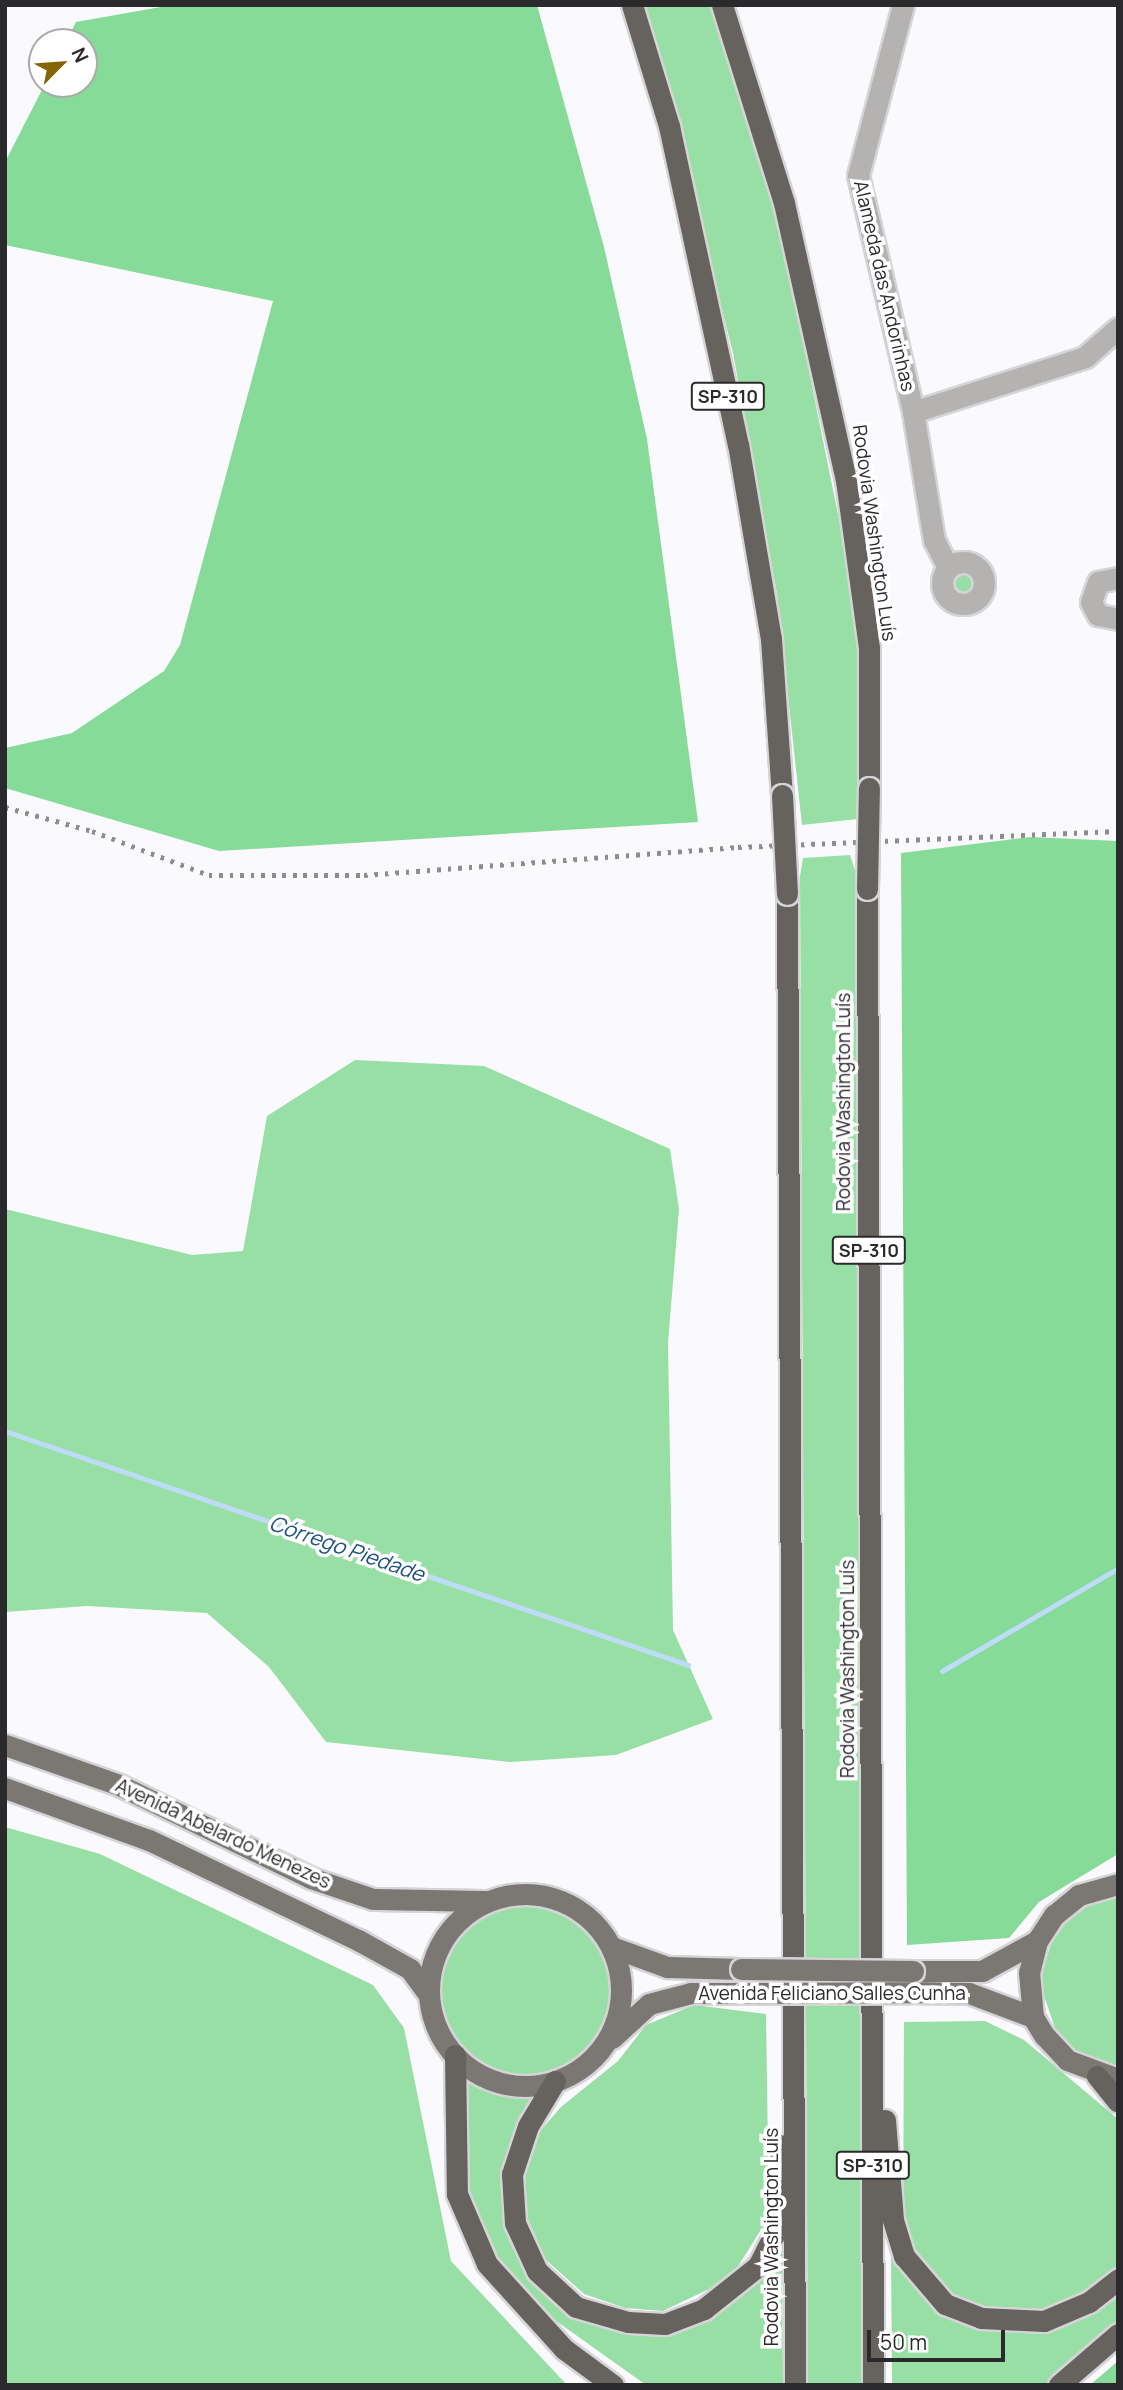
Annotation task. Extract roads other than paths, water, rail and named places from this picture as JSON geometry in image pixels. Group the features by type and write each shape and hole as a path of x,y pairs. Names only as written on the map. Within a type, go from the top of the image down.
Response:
{"highway":[{"name":"Rodovia Washington Luís","path":"632,5 672,139 738,444 771,639 782,795 787,894 796,2385"},
{"name":"Rodovia Washington Luís","path":"722,5 794,240 846,480 869,648 867,889 873,2385"},
{"path":"872,1946 893,2220 918,2279 945,2304 981,2318 1044,2321 1089,2302 1118,2279"},
{"path":"555,2081 528,2126 512,2174 515,2223 537,2271 576,2307 628,2322 665,2324 704,2309 736,2289 774,2235 794,1951"},
{"path":"455,2055 457,2194 487,2264 564,2349 613,2385"},
{"path":"1108,2078 1118,2102"},
{"path":"1059,2385 1118,2334"}],"main road":[{"name":"Avenida Abelardo Menezes","path":"5,1745 119,1785 311,1878 373,1899 486,1901"},
{"name":"Avenida Abelardo Menezes","path":"5,1788 149,1840 358,1940 411,1969 429,1995"},
{"path":"1108,2078 1067,2060 1033,2017 1029,1972 1037,1941 1079,1895 1115,1882"},
{"path":"514,1894 562,1901 595,1923 612,1947 622,1988 603,2047 587,2065 555,2081 506,2085 455,2055 442,2037 429,1995 431,1972 449,1930 486,1901 514,1894"},
{"name":"Avenida Feliciano Salles Cunha","path":"603,2047 649,2004 691,1993 745,1993 912,1981 982,1971 1037,1941"},
{"name":"Avenida Feliciano Salles Cunha","path":"612,1947 667,1967 741,1969 912,1981 969,1993 1033,2017"}],"street":[{"name":"Alameda das Andorinhas","path":"903,5 858,175 913,412 934,540 948,567"},
{"path":"913,412 1085,357 1118,328"},
{"path":"1118,578 1098,582 1091,602 1098,615 1118,619"}],"waterway":[{"name":"Córrego Piedade","path":"5,1431 688,1665"},
{"name":"Córrego Piedade","path":"942,1671 1118,1568"}],"railway":[{"path":"5,807 92,831 209,875 364,875 738,847 1118,831"}]}
